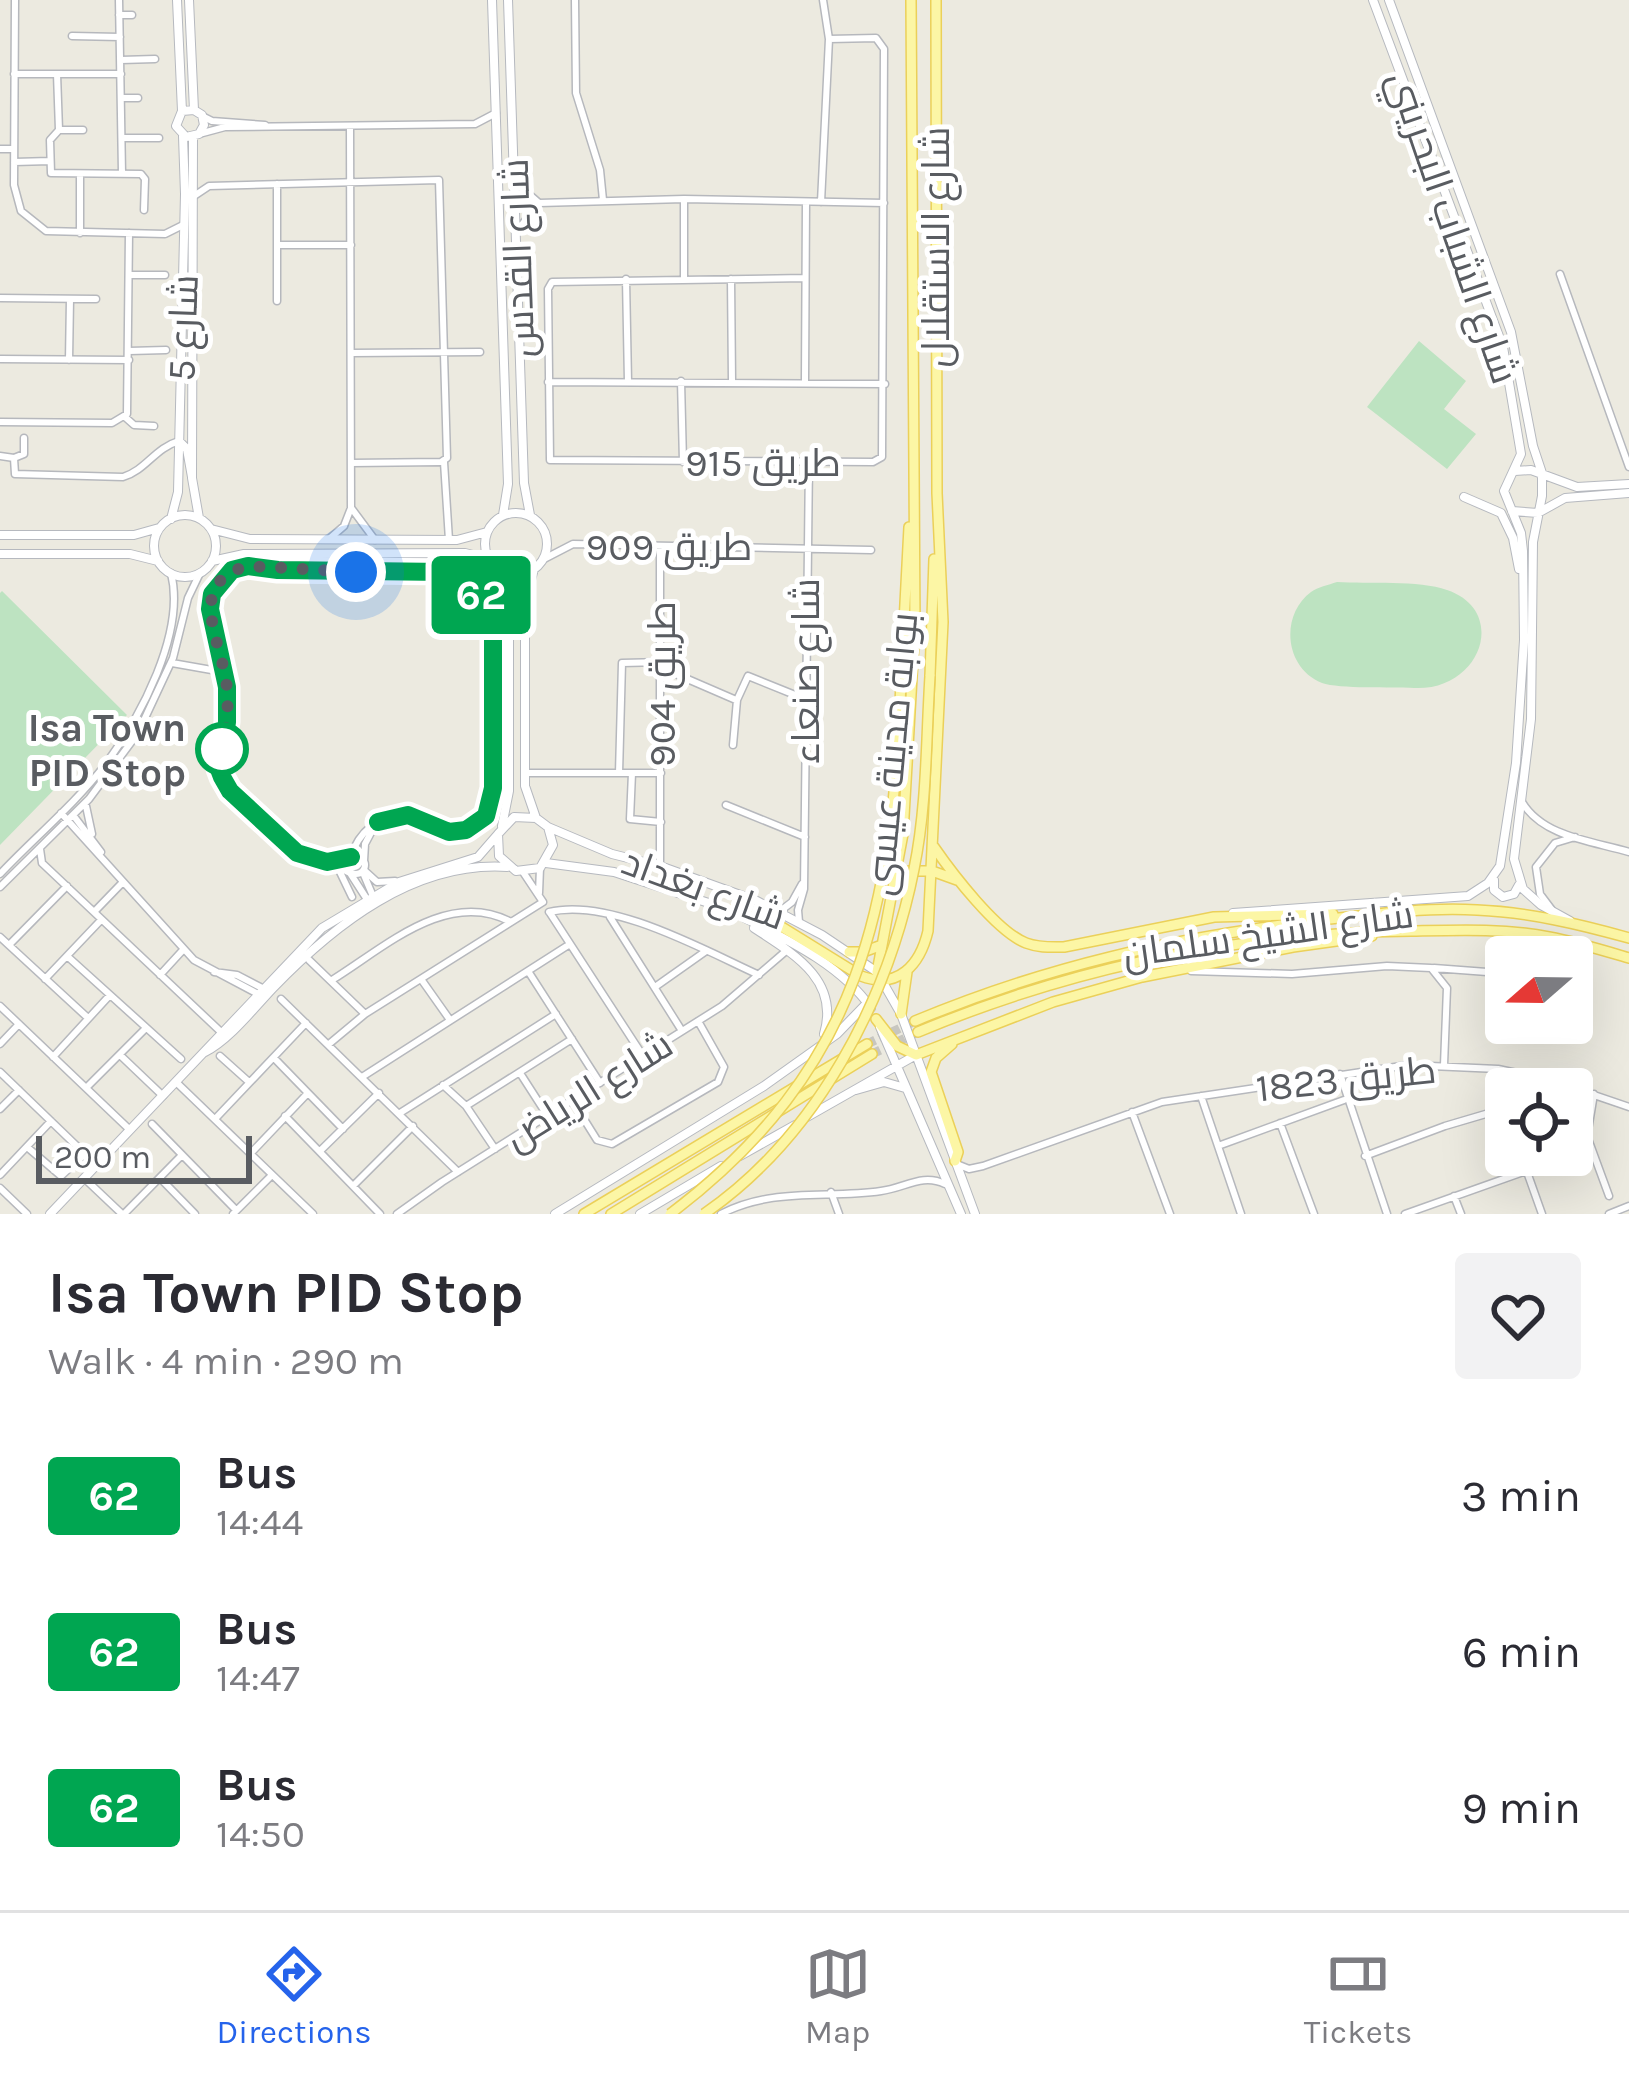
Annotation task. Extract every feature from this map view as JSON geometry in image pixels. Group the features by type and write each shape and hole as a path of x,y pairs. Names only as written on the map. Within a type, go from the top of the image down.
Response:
{"main road":[{"name":"شارع الاستقلال","path":"910,0 914,438"},
{"name":"شارع الاستقلال","path":"937,493 938,3"},
{"name":"بوابة مدينة عيسى","path":"670,1214 730,1165 787,1100 820,1051 872,933 889,853 914,438"},
{"path":"879,978 898,874 915,625 914,438"},
{"name":"بوابة مدينة عيسى","path":"704,1214 739,1187 795,1127 840,1062 876,995 899,931 915,866 937,493"},
{"path":"902,1014 907,972 924,949 934,847 943,622 937,493"},
{"path":"934,847 1014,936 1043,947 1064,947 1214,917 1368,915"},
{"path":"898,874 932,871 967,886"},
{"path":"728,910 778,924 861,976 907,972"},
{"name":"شارع الشيخ سلمان","path":"914,1031 979,994 1121,951 1202,936 1368,915 1478,910 1576,924 1629,938"},
{"name":"شارع الشيخ سلمان","path":"914,1031 1050,982 1159,955 1343,931 1491,930 1546,936 1629,958"},
{"path":"876,1019 907,1059 1053,1002 1142,977 1293,946 1413,931"},
{"path":"849,952 883,945"},
{"path":"956,1162 958,1152 931,1072 936,1058 961,1037"},
{"path":"584,1214 870,1049 610,1214"}],"street":[{"path":"15,0 14,194 26,217 46,230 165,234 184,244"},
{"path":"119,0 122,173"},
{"path":"177,0 182,111 176,122 192,136"},
{"path":"189,0 198,112 204,125 192,136"},
{"name":"شارع القدس","path":"492,0 508,484 503,514"},
{"name":"شارع القدس","path":"508,0 524,482 530,515"},
{"path":"575,0 576,93 600,170 603,200"},
{"path":"821,202 829,39 823,0"},
{"name":"شارع الشباب البحريني","path":"1371,0 1503,347 1521,446 1521,461 1504,491 1522,539 1525,617 1516,763 1496,874"},
{"name":"شارع الشباب البحريني","path":"1389,0 1504,313 1542,473 1533,542 1532,719 1514,859 1519,883"},
{"path":"119,15 132,14"},
{"path":"72,36 120,37"},
{"name":"طريق 915","path":"805,278 556,280 549,285 552,462 880,459 885,384 884,45 876,38 829,39"},
{"path":"121,60 155,59"},
{"path":"57,74 59,130 50,140 52,174 144,177 144,210"},
{"path":"0,80 121,74"},
{"path":"121,98 138,98"},
{"path":"182,111 198,112 212,121 268,126"},
{"path":"192,136 218,128 475,124 496,113"},
{"path":"475,124 497,141"},
{"path":"328,539 344,526 351,508 350,126"},
{"path":"59,130 83,130"},
{"name":"شارع 5","path":"192,136 192,478 199,518"},
{"name":"شارع 5","path":"171,519 178,492 184,224 192,136"},
{"path":"122,138 159,138"},
{"path":"0,149 14,149"},
{"path":"14,162 50,161"},
{"path":"80,175 80,233"},
{"path":"194,176 208,186"},
{"path":"194,196 208,186 439,180 447,456 443,462 449,540"},
{"path":"514,180 539,203"},
{"path":"277,184 277,301"},
{"path":"684,199 684,279"},
{"path":"516,234 539,203 684,199 884,203"},
{"path":"805,381 806,202"},
{"path":"165,234 184,224"},
{"path":"0,422 112,423 125,417 130,407 128,233"},
{"path":"277,245 350,245"},
{"path":"1560,274 1629,467"},
{"path":"129,275 165,275"},
{"path":"626,279 628,382"},
{"path":"730,279 732,381"},
{"path":"0,298 96,299"},
{"path":"69,360 70,299"},
{"path":"0,359 69,360 166,350"},
{"path":"351,353 481,352"},
{"path":"548,382 885,384"},
{"path":"681,382 683,462"},
{"path":"125,417 134,425 154,426"},
{"path":"0,456 24,454 25,438"},
{"path":"14,458 15,474 123,477 136,472 159,448 179,441 187,448 192,478"},
{"path":"152,455 163,450 178,457"},
{"name":"شارع صنعاء","path":"799,922 805,837 809,461"},
{"path":"351,463 443,462"},
{"path":"1515,471 1542,473 1577,487 1629,489"},
{"path":"1512,511 1538,513 1565,498 1629,489"},
{"path":"1464,497 1489,505 1505,519 1517,551 1525,617"},
{"path":"351,508 374,540"},
{"path":"501,571 521,575 544,559 546,534 530,515 503,514 487,532 485,546 489,559 501,571 509,599 509,791 497,849 509,867"},
{"path":"0,536 134,535 182,515 250,539 449,540 487,532"},
{"path":"160,528 154,544 158,560 170,573 185,577 200,573"},
{"path":"0,887 89,799 138,733 171,663 188,598 212,561 216,544 211,529"},
{"name":"طريق 909","path":"544,559 573,544 872,550"},
{"name":"طريق 904","path":"660,546 660,866"},
{"path":"212,561 244,554 465,553 489,559"},
{"path":"0,554 130,554 158,560"},
{"path":"364,867 350,873 288,847 230,791 222,777 219,769 228,706 210,601 220,580 232,570 248,566 445,572 475,588 486,601 493,623 489,810 474,826 458,832 408,815 378,822 361,835 346,865 350,873 354,883 371,900"},
{"path":"534,569 525,602 524,773 536,818"},
{"path":"1,872 107,761 149,687 174,612 170,573"},
{"path":"167,643 171,663"},
{"path":"175,651 184,662"},
{"path":"212,668 223,662"},
{"path":"171,663 225,673"},
{"path":"619,772 622,663 662,665 737,700"},
{"path":"733,746 743,680 750,676 805,700"},
{"name":"طريق 904","path":"632,772 630,819 661,822"},
{"path":"524,773 661,773"},
{"path":"89,799 85,810 105,861"},
{"path":"1520,800 1538,824 1629,853"},
{"path":"726,805 805,837"},
{"path":"63,811 95,843"},
{"path":"328,1044 365,1014 541,899 543,865 553,845 548,827 536,818 514,817 478,857 416,875 383,883 371,878 351,857"},
{"path":"70,818 183,950 214,972 229,972 263,993"},
{"path":"371,900 364,867 368,836 378,822"},
{"name":"شارع بغداد","path":"548,827 799,922 849,952 879,978 914,1031"},
{"path":"1556,913 1540,894 1536,867 1555,843 1579,837"},
{"path":"40,848 42,863"},
{"path":"330,863 351,857"},
{"path":"26,862 42,863 220,1032"},
{"path":"330,863 346,879 352,897"},
{"path":"523,872 543,865"},
{"name":"شارع بغداد","path":"543,865 614,872 728,910 826,964 868,1003 907,1059 976,1214"},
{"path":"50,1214 312,938 348,910 437,877 484,867 523,872 643,1056"},
{"path":"1496,874 1492,885 1498,895 1509,897 1519,883 1532,898 1576,924"},
{"path":"1214,917 1457,899 1479,891 1496,874"},
{"path":"205,1052 220,1032 326,935 371,900 416,875"},
{"path":"779,912 792,902 803,881"},
{"path":"94,912 122,883"},
{"path":"348,910 354,883"},
{"path":"9,945 67,886"},
{"path":"549,912 568,909 609,915 759,975"},
{"path":"332,980 418,925 437,918 475,910 511,922"},
{"path":"728,910 788,950 818,978 827,998 826,1031 811,1054"},
{"path":"609,915 682,1030"},
{"path":"45,979 102,919"},
{"path":"0,937 88,1018"},
{"name":"شارع الرياض","path":"773,958 776,942"},
{"path":"362,1077 570,944"},
{"path":"160,975 183,950"},
{"name":"شارع الرياض","path":"398,1214 698,1021 788,950"},
{"path":"655,987 706,951"},
{"path":"67,956 181,1059"},
{"path":"309,960 365,1014"},
{"path":"1184,971 1274,975 1387,966 1485,972"},
{"path":"1431,968 1447,988 1444,1065"},
{"path":"527,971 600,1083"},
{"path":"555,1214 811,1054 868,1003 879,978"},
{"path":"422,979 450,1019"},
{"path":"53,1057 110,995"},
{"path":"281,999 458,1172"},
{"path":"0,1006 130,1130"},
{"path":"400,1113 556,1014"},
{"path":"572,1100 595,1138 612,1144 718,1082 724,1067 698,1021"},
{"path":"215,1120 306,1023"},
{"path":"0,1044 19,1024"},
{"path":"86,1088 146,1028"},
{"path":"640,1214 907,1059 914,1031"},
{"path":"466,1106 572,1039"},
{"path":"119,1055 163,1096"},
{"path":"220,1056 249,1082"},
{"path":"273,1058 343,1129"},
{"name":"شارع بغداد","path":"907,1059 905,1088 961,1214"},
{"name":"طريق 1823","path":"983,1166 1132,1112 1201,1096 1340,1074 1444,1065 1485,1069"},
{"path":"0,1072 85,1154 64,1175 58,1175 27,1147"},
{"path":"519,1072 547,1115"},
{"path":"1340,1074 1387,1214"},
{"path":"176,1082 306,1212"},
{"path":"843,1094 884,1082 905,1088"},
{"path":"443,1085 466,1106 494,1148"},
{"path":"0,1109 19,1090"},
{"path":"320,1151 380,1093"},
{"path":"250,1154 307,1094"},
{"path":"1594,1094 1587,1136 1609,1196"},
{"name":"طريق 1823","path":"1594,1094 1629,1107"},
{"path":"1201,1096 1241,1214"},
{"path":"1218,1146 1346,1100"},
{"path":"1132,1112 1170,1214"},
{"path":"1365,1156 1485,1114"},
{"path":"286,1116 380,1214"},
{"path":"0,1175 51,1120"},
{"path":"152,1124 234,1212 272,1175"},
{"path":"1280,1124 1314,1214"},
{"path":"353,1186 413,1126"},
{"path":"921,1179 935,1154"},
{"path":"84,1178 123,1214 182,1155"},
{"path":"956,1162 966,1168 983,1166"},
{"path":"966,1190 983,1166"},
{"path":"1405,1214 1512,1176"},
{"path":"1528,1176 1542,1214"},
{"path":"160,1178 195,1214"},
{"path":"723,1214 767,1197 880,1191 921,1179 949,1186"},
{"path":"831,1192 839,1214"},
{"path":"2,1193 27,1214"},
{"path":"1454,1196 1461,1214"},
{"path":"1609,1214 1629,1207"}],"green space":[{"path":"1419,341 1466,381 1444,409 1476,434 1447,469 1367,407"},
{"path":"1337,582 1447,590 1466,600 1477,615 1479,648 1456,677 1437,686 1322,683 1300,666 1291,627 1294,614 1311,592"},
{"path":"0,593 127,715 0,845"}],"tunnel":[{"path":"867,1044 915,1021"},
{"path":"872,1054 916,1033"}],"bus line":[{"name":"62","path":"351,857 327,862 297,853 230,791 222,777 227,687 210,601 220,580 232,570 248,566 445,572 463,578 486,601 493,623 489,810 480,822 458,832 408,815 378,822"}],"place":[{"name":"Isa Town PID Stop","path":"222,749"}],"route":[{"path":"222,749 227,687 210,609 220,580 248,566 356,572"}]}
